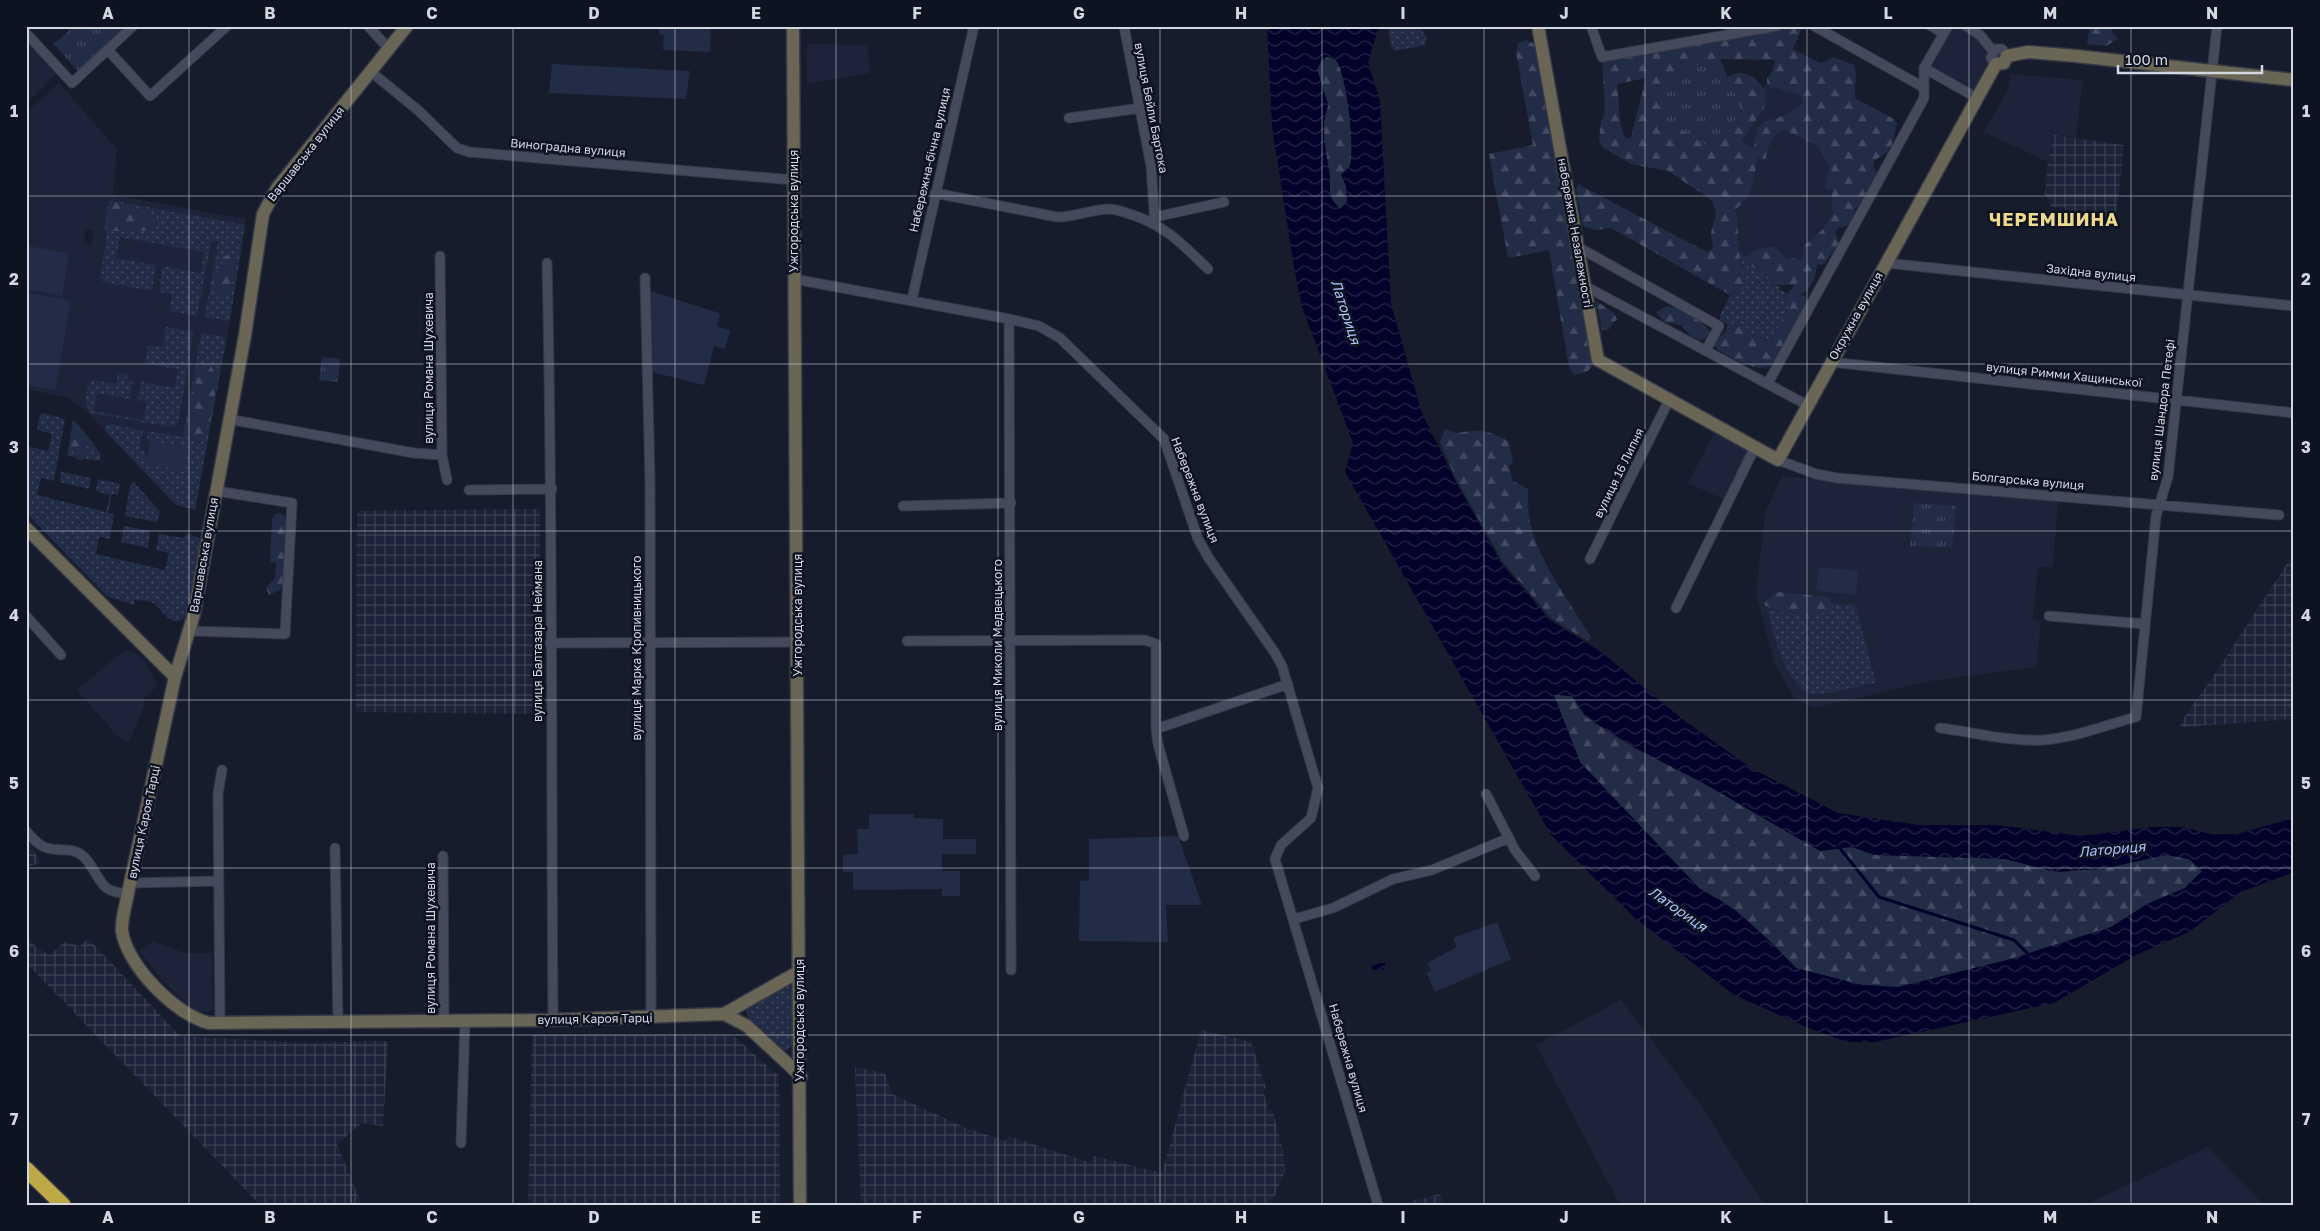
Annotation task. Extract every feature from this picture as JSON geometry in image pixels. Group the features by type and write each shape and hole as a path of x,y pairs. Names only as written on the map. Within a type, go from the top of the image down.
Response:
{"highway":[{"path":"26,1169 63,1205"}],"street":[{"path":"26,33 72,83 133,26"},
{"path":"108,50 150,96 227,26"},
{"path":"368,26 389,49"},
{"name":"Варшавська вулиця","path":"189,631 245,335 263,214 277,188 407,26"},
{"name":"Ужгородська вулиця","path":"793,26 801,1076 800,1205"},
{"name":"Набережна-бічна вулиця","path":"912,299 974,26"},
{"name":"вулиця Бейли Бартока","path":"1124,26 1151,166 1155,220"},
{"name":"набережна Незалежності","path":"1538,26 1598,360 1670,398"},
{"path":"1591,26 1602,57 1777,26"},
{"path":"1814,26 1923,87"},
{"path":"1768,382 1924,98 1924,68 1945,30 1931,26"},
{"path":"1966,26 1980,35 1992,51 1991,58 1996,64"},
{"name":"вулиця Шандора Петефі","path":"1940,728 2042,740 2063,737 2136,716 2156,516 2168,477 2217,26"},
{"name":"Окружна вулиця","path":"1992,51 1997,48 2002,49 2007,56"},
{"name":"Окружна вулиця","path":"2007,56 2028,52 2294,80"},
{"name":"Окружна вулиця","path":"1778,460 1996,64 2004,63 2007,56"},
{"path":"1924,68 1977,98"},
{"name":"Виноградна вулиця","path":"370,71 419,110 457,148 469,152 793,180"},
{"path":"1069,118 1141,108"},
{"path":"935,193 1057,217 1072,217 1103,209 1115,209 1155,220 1208,269"},
{"path":"1155,220 1224,202"},
{"path":"1578,247 1719,326 1706,350"},
{"name":"вулиця Романа Шухевича","path":"440,256 442,455 447,480"},
{"name":"вулиця Балтазара Неймана","path":"547,263 552,489 550,643 553,1020"},
{"name":"Західна вулиця","path":"1886,263 2294,306"},
{"name":"вулиця Марка Кропивницького","path":"645,278 650,480 651,1017"},
{"name":"Набережна вулиця","path":"794,278 912,299 1039,326 1060,338 1164,440 1198,539 1208,557 1275,653 1288,684 1318,788 1311,818 1281,845 1275,860 1378,1205"},
{"path":"1585,286 1768,382 1807,405"},
{"name":"вулиця Миколи Медвецького","path":"1009,319 1011,970"},
{"name":"вулиця Римми Хащинської","path":"1831,362 2294,412"},
{"path":"1670,398 1778,460"},
{"name":"вулиця 16 Липня","path":"1590,559 1670,398"},
{"path":"228,419 414,453 442,455"},
{"path":"1676,608 1755,447"},
{"name":"Болгарська вулиця","path":"1778,460 1816,474 1837,478 2279,515"},
{"path":"469,490 552,489"},
{"path":"189,631 285,634 292,503 216,491"},
{"path":"903,506 1010,503"},
{"path":"26,528 175,677"},
{"path":"26,616 61,655"},
{"path":"2049,616 2145,624"},
{"name":"вулиця Кароя Тарці","path":"189,631 175,677 129,888 122,930 130,953 141,969 164,996 188,1015 209,1023 338,1023 444,1020 553,1020 724,1014 800,972"},
{"path":"907,641 1010,639 1145,640 1156,644 1156,730 1158,744 1184,836"},
{"path":"550,643 798,642"},
{"path":"1156,730 1288,684"},
{"path":"220,1023 218,793 222,770"},
{"path":"1486,794 1515,850 1536,876"},
{"path":"26,831 40,845 47,849 75,851 84,857 107,890 115,894 129,888 219,881"},
{"path":"1294,919 1333,908 1393,879 1432,870 1509,838"},
{"path":"335,848 338,1023"},
{"name":"вулиця Романа Шухевича","path":"443,856 444,1020"},
{"name":"вулиця Кароя Тарці","path":"724,1014 747,1026 801,1076"},
{"path":"461,1144 465,1021"}],"shaded area":[{"path":"1950,26 1962,26 1978,36 1990,50 1992,64 1976,95 1927,67"},
{"path":"26,37 58,72 26,103"},
{"path":"807,44 868,45 870,73 807,84"},
{"path":"1787,61 1891,120 1800,285 1739,253 1710,148"},
{"path":"2011,74 2083,80 2076,137 2054,135 2048,162 1984,132 2007,91"},
{"path":"59,83 117,149 113,195 246,219 228,332 195,510 176,505 87,412 69,398 26,389 26,192 29,181 26,180 26,113","holes":["86,229 94,230 91,245 83,244"]},
{"path":"2054,135 2124,145 2116,219 2066,213 2065,208 2051,207 2045,194 2048,162"},
{"path":"1716,429 1750,449 1725,500 1688,483"},
{"path":"1782,476 2058,502 2053,567 2038,567 2033,619 2041,620 2037,667 1930,681 1814,708 1796,700 1775,665 1756,594 1765,513"},
{"path":"540,509 540,714 356,712 357,511"},
{"path":"2294,553 2294,719 2180,727 2182,720 2217,671"},
{"path":"124,650 134,652 144,660 158,686 143,698 145,704 128,744 113,731 77,690"},
{"path":"26,842 33,848 40,863 26,867"},
{"path":"26,932 36,947 50,955 64,942 80,946 88,938 180,1036 303,1043 388,1041 383,1126 362,1123 337,1144 362,1205 260,1205 30,967 26,968"},
{"path":"153,941 184,953 212,953 213,1011 199,1011 188,1005 165,983 139,951"},
{"path":"1621,1000 1702,1107 1764,1205 1620,1205 1536,1045"},
{"path":"1201,1030 1251,1042 1266,1088 1263,1089 1268,1110 1272,1109 1283,1150 1285,1171 1271,1205 861,1205 855,1067 885,1073 892,1094 966,1128 1006,1141 1008,1136 1091,1163 1093,1156 1162,1173"},
{"path":"532,1035 734,1036 779,1076 780,1205 528,1205"},
{"path":"2208,1147 2264,1205 2085,1205"},
{"path":"1440,1194 1444,1205 1397,1205"}],"green space":[{"path":"74,26 133,26 81,75 54,44"},
{"path":"659,26 711,26 710,52 663,50 664,35 659,34"},
{"path":"1388,26 1419,26 1427,38 1425,45 1395,51 1391,46"},
{"path":"1777,26 1803,26 1793,49 1821,63 1833,57 1854,65 1856,99 1892,118 1897,123 1892,145 1887,152 1874,161 1873,167 1877,172 1864,200 1855,209 1851,222 1845,227 1838,228 1835,232 1839,243 1824,264 1817,265 1812,283 1800,295 1805,296 1807,301 1772,365 1759,368 1745,364 1718,350 1714,345 1723,333 1734,326 1744,325 1752,334 1767,341 1780,325 1790,306 1785,297 1794,286 1770,284 1767,275 1749,265 1747,257 1759,249 1774,247 1788,260 1794,258 1802,262 1804,246 1821,231 1833,214 1831,200 1833,190 1827,190 1825,186 1830,166 1818,146 1783,129 1771,142 1767,150 1766,159 1762,160 1758,156 1750,192 1742,204 1735,210 1738,222 1738,247 1744,277 1741,288 1730,295 1611,228 1596,230 1583,226 1576,189 1578,184 1707,252 1713,248 1711,233 1716,212 1710,199 1668,171 1631,164 1602,147 1599,140 1601,121 1605,113 1602,57","holes":["1720,59 1775,60 1772,72 1767,78 1767,83 1771,89 1777,87 1801,96 1802,104 1794,110 1780,117 1764,121 1757,129 1754,148 1747,146 1742,140 1764,108 1766,92 1756,79 1746,74 1734,74 1720,82","1646,78 1631,137 1626,139 1620,120 1617,84"]},
{"path":"2090,26 2113,26 2112,32 2118,39 2106,46 2087,44"},
{"path":"1526,40 1533,43 1543,55 1598,360 1587,372 1574,375 1569,367 1549,250 1508,258 1489,154 1533,145 1516,53 1518,43"},
{"path":"1327,57 1336,60 1340,68 1347,95 1351,128 1350,166 1342,175 1346,186 1347,202 1340,209 1333,201 1330,193 1330,177 1324,139 1324,121 1328,104 1317,69 1322,60"},
{"path":"1720,59 1742,111 1710,148 1666,120 1665,80 1689,67"},
{"path":"552,64 690,71 686,99 549,93"},
{"path":"109,200 245,225 230,321 206,317 205,315 218,243 216,240 211,242 197,316 169,311 172,294 159,292 163,266 201,273 204,252 120,237 116,258 156,265 152,291 103,282 100,277 107,235 104,227"},
{"path":"112,201 152,215 157,229 148,231 108,230 106,221"},
{"path":"29,246 69,253 62,296 26,289"},
{"path":"237,253 230,296 218,298 213,289 216,285 216,272 223,265 221,259 229,254"},
{"path":"1739,253 1747,257 1749,265 1767,275 1770,284 1780,287 1779,289 1788,294 1784,296 1790,306 1778,329 1767,341 1736,325 1727,329 1728,325 1720,319 1720,315 1730,295 1735,294 1743,266"},
{"path":"650,291 719,313 717,326 730,331 725,349 714,346 704,385 652,372"},
{"path":"26,292 71,301 55,390 26,385"},
{"path":"1596,301 1613,312 1617,319 1608,330 1602,330"},
{"path":"1667,306 1696,318 1709,331 1707,337 1701,340 1693,338 1681,325 1664,322 1656,312"},
{"path":"166,327 191,331 193,334 178,425 170,427 90,413 86,396 88,387 93,380 116,384 118,373 128,374 127,380 133,381 130,399 97,393 94,411 143,420 147,402 138,400 141,382 175,388 178,369 145,364 148,345 163,347"},
{"path":"201,334 222,336 226,341 195,510 176,505 105,431 107,425 112,424 143,431 140,448 146,453 146,463 188,448 150,441 147,438 148,431 183,437"},
{"path":"322,357 340,359 338,382 319,380"},
{"path":"206,362 209,363 218,378 212,414 207,430 200,438 192,440 187,437 187,419 197,386 195,382 198,365"},
{"path":"43,413 65,419 54,481 41,478 37,495 106,512 110,495 96,491 98,479 120,484 118,495 112,494 108,513 114,514 110,539 99,537 96,554 165,570 169,553 156,550 159,534 183,538 188,533 200,539 188,611 183,618 173,621 149,601 134,600 134,605 107,596 26,513 26,446 48,451 52,434 37,430 40,415"},
{"path":"73,421 77,423 101,454 100,461 67,456"},
{"path":"77,426 87,436 94,450 88,446 81,449 69,446 73,427"},
{"path":"1445,429 1456,433 1487,432 1508,441 1513,460 1509,467 1513,481 1528,489 1529,516 1538,546 1554,579 1591,637 1588,641 1552,619 1503,562 1456,479 1440,442"},
{"path":"150,441 188,448 184,471 146,463"},
{"path":"78,448 82,448 86,454 82,460 78,460 74,456 74,452"},
{"path":"61,472 91,478 89,489 60,482"},
{"path":"134,482 160,512 157,522 125,516 130,485"},
{"path":"1914,503 1956,506 1952,548 1910,546"},
{"path":"279,513 285,516 287,520 284,584 281,589 269,595 266,587 275,579 276,563 270,562 272,520 274,515"},
{"path":"124,526 150,531 148,548 121,542"},
{"path":"1818,567 1858,571 1856,595 1816,591"},
{"path":"1776,592 1830,597 1831,604 1819,615 1790,614 1773,609 1763,603"},
{"path":"1831,604 1855,604 1876,683 1818,694 1807,692 1798,685 1783,660 1767,609 1801,616 1817,614"},
{"path":"1554,695 1572,696 1586,717 1635,748 1703,783 1820,851 1852,847 1875,855 2005,859 2056,872 2102,869 2166,855 2189,859 2202,871 2185,888 2147,904 2111,927 2007,960 1898,987 1862,985 1795,968 1774,945 1733,908 1699,888 1580,762"},
{"path":"869,814 914,814 914,818 943,819 943,839 976,839 976,854 942,854 942,871 960,871 960,896 942,896 942,889 853,890 853,872 843,872 843,855 858,854 857,829 869,829"},
{"path":"1178,836 1202,905 1166,905 1168,942 1079,941 1080,881 1089,880 1089,839"},
{"path":"1497,922 1511,959 1435,992 1426,972 1431,971 1427,963 1457,947 1453,938"},
{"path":"788,985 793,991 793,1045 785,1051 780,1049 748,1017 746,1011 748,1007"}],"water":[{"path":"1267,26 1379,26 1368,62 1380,101 1391,303 1421,411 1455,480 1501,563 1550,620 1600,651 1681,718 1751,768 1838,813 1919,825 1998,825 2080,836 2153,827 2182,827 2210,834 2237,834 2294,818 2294,872 2241,892 2189,932 2136,955 2054,1003 1875,1042 1847,1042 1811,1029 1734,995 1635,918 1551,835 1345,472 1353,443 1302,307 1272,127","holes":["1327,57 1336,60 1340,68 1347,95 1351,128 1350,166 1341,175 1346,186 1347,202 1340,209 1333,201 1330,193 1330,177 1324,139 1324,121 1328,105 1317,69 1322,60","1554,695 1572,696 1586,717 1635,748 1703,783 1820,851 1852,847 1875,855 2005,859 2056,872 2102,869 2166,855 2189,859 2202,871 2185,888 2147,904 2111,927 2007,960 1898,987 1862,985 1796,968 1733,908 1699,888 1580,762"]},
{"path":"1385,963 1384,969 1372,971 1372,966"}],"waterway":[{"name":"Латориця","path":"1838,846 1879,897 2014,940 2029,955"}],"district":[{"name":"ЧЕРЕМШИНА","path":"2054,220"}]}
